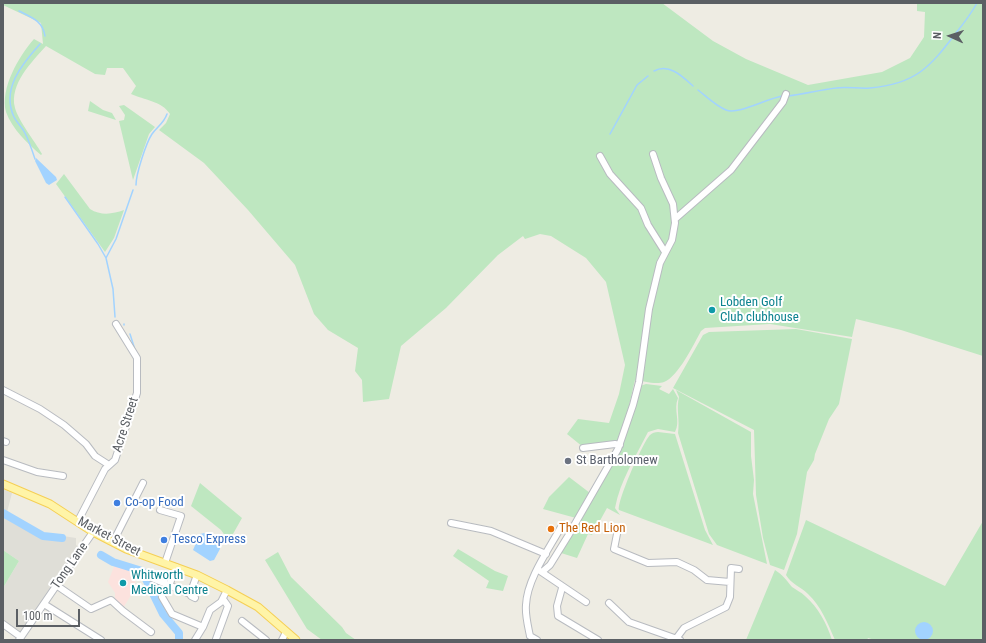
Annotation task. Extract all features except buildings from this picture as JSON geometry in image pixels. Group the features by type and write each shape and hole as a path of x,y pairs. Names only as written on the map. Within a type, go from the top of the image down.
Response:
{"main road":[{"name":"Market Street","path":"3,484 50,504 93,532 113,542 197,575 227,590 258,607 296,640"}],"street":[{"path":"675,219 731,170 783,102 786,94"},
{"path":"539,571 550,565 620,444 639,382 649,309 660,263 672,240 675,219 673,204 653,154"},
{"path":"600,156 610,174 641,208 648,225 665,252"},
{"name":"Acre Street","path":"78,521 105,469 115,460 120,449 137,393 137,358 116,324"},
{"path":"3,390 40,409 64,425 86,444 95,456 109,465"},
{"path":"583,448 620,444"},
{"path":"3,460 37,472 63,476"},
{"path":"113,542 143,483"},
{"path":"160,510 181,516 165,563"},
{"path":"451,523 503,534 546,554"},
{"path":"536,640 527,638 526,604 546,554 561,526"},
{"name":"Tong Lane","path":"20,638 93,532"},
{"path":"617,534 614,549 626,552 636,559 648,563 677,562 694,570 707,580 730,582"},
{"path":"169,586 176,567"},
{"path":"609,603 629,622 677,640 684,628 726,607 729,602 731,568 739,569"},
{"path":"539,571 562,588 586,602"},
{"path":"147,576 193,596 197,575"},
{"path":"56,585 91,608 111,600 123,611 150,629"},
{"path":"562,588 557,606 558,616 598,640"},
{"path":"195,640 203,628 210,610 223,599 227,590"},
{"path":"162,597 172,614 203,628"},
{"path":"216,639 228,606 223,599"},
{"path":"44,604 101,640"},
{"path":"242,621 266,640"},
{"path":"3,624 20,638"},
{"path":"282,640 286,632"}],"shaded area":[{"path":"3,489 12,493 6,516 43,537 62,539 63,536 76,538 76,545 79,547 21,632 3,620 3,588 19,561 3,550"},
{"path":"115,564 136,569 135,589 123,608 115,600 115,593 108,582"}],"green space":[{"path":"3,3 662,3 713,41 746,59 808,85 882,72 910,58 924,37 925,12 917,11 917,3 983,3 983,356 901,330 856,319 852,337 770,324 705,328 701,331 680,367 669,379 664,382 657,383 635,380 624,427 618,441 583,447 567,434 578,419 609,423 619,394 625,365 606,282 586,258 551,236 540,234 525,239 523,236 498,255 446,308 401,346 389,399 363,402 362,380 355,371 358,348 328,330 314,314 295,265 248,210 204,163 159,130 166,123 170,114 162,106 131,94 136,86 123,68 107,68 105,75 95,74 46,46 28,66 18,82 14,99 15,108 20,119 42,154 41,155 36,151 21,136 12,124 6,112 6,93 12,73 28,46 34,39 43,44 41,23 3,5"},
{"path":"90,101 103,110 112,113 116,120 88,111"},
{"path":"124,105 155,127 149,134 133,180 119,121 124,120 125,115 119,106"},
{"path":"64,174 90,209 98,213 107,214 124,210 114,238 105,252 56,184"},
{"path":"796,329 852,339 839,404 829,419 814,460 807,472 797,534 784,570 770,565 763,538 756,495 754,430 673,388 703,335 709,332"},
{"path":"646,384 662,386 659,389 669,394 673,389 678,398 676,407 677,428 675,432 658,429 648,432 629,469 617,498 615,508 620,515 607,508 592,535 588,534 577,558 561,553 610,464 640,386"},
{"path":"676,390 751,432 751,456 754,480 753,494 767,564 717,545 709,534 678,433 679,397"},
{"path":"658,432 675,434 705,530 713,545 619,510 619,504 626,484 642,448 650,435"},
{"path":"569,477 590,493 576,518 543,509 549,497"},
{"path":"200,483 242,518 229,541 221,530 191,506"},
{"path":"806,520 945,586 983,521 983,640 875,640 868,638 867,640 835,640 817,604 786,575"},
{"path":"458,549 495,571 508,576 503,591 486,588 489,581 453,556"},
{"path":"3,550 19,561 3,588"},
{"path":"278,552 291,577 342,627 346,633 356,640 322,640 307,629 265,560"},
{"path":"775,570 792,587 810,600 825,622 832,640 746,640"}],"water":[{"path":"36,158 56,177 57,180 49,185 46,183 35,161"},
{"path":"204,533 220,545 220,549 214,560 210,561 193,550 200,534"},
{"path":"924,622 930,625 933,631 930,637 924,640 918,637 915,631 918,625"}],"waterway":[{"path":"788,96 840,87 870,88 886,86 911,78 929,64 947,45 965,22 977,3"},
{"path":"19,11 36,20 42,27 45,36"},
{"path":"35,159 25,133 14,117 10,97 15,78 20,69 40,44"},
{"path":"654,71 660,69 670,70 680,75 693,86"},
{"path":"610,134 637,85 648,76"},
{"path":"698,90 719,106 726,110 732,111 783,96"},
{"path":"136,185 139,166 147,144 152,134 167,114"},
{"path":"106,258 116,239 133,190"},
{"path":"65,197 106,258 113,289 115,317"},
{"path":"130,334 136,353"},
{"path":"3,513 43,536 62,538"},
{"path":"101,555 113,562 142,571 163,614 179,633 179,640"}],"place":[{"name":"Lobden Golf Club clubhouse","path":"712,310"},
{"name":"St Bartholomew","path":"568,461"},
{"name":"Co-op Food","path":"117,503"},
{"name":"The Red Lion","path":"551,529"},
{"name":"Tesco Express","path":"164,540"},
{"name":"Whitworth Medical Centre","path":"123,583"}]}
